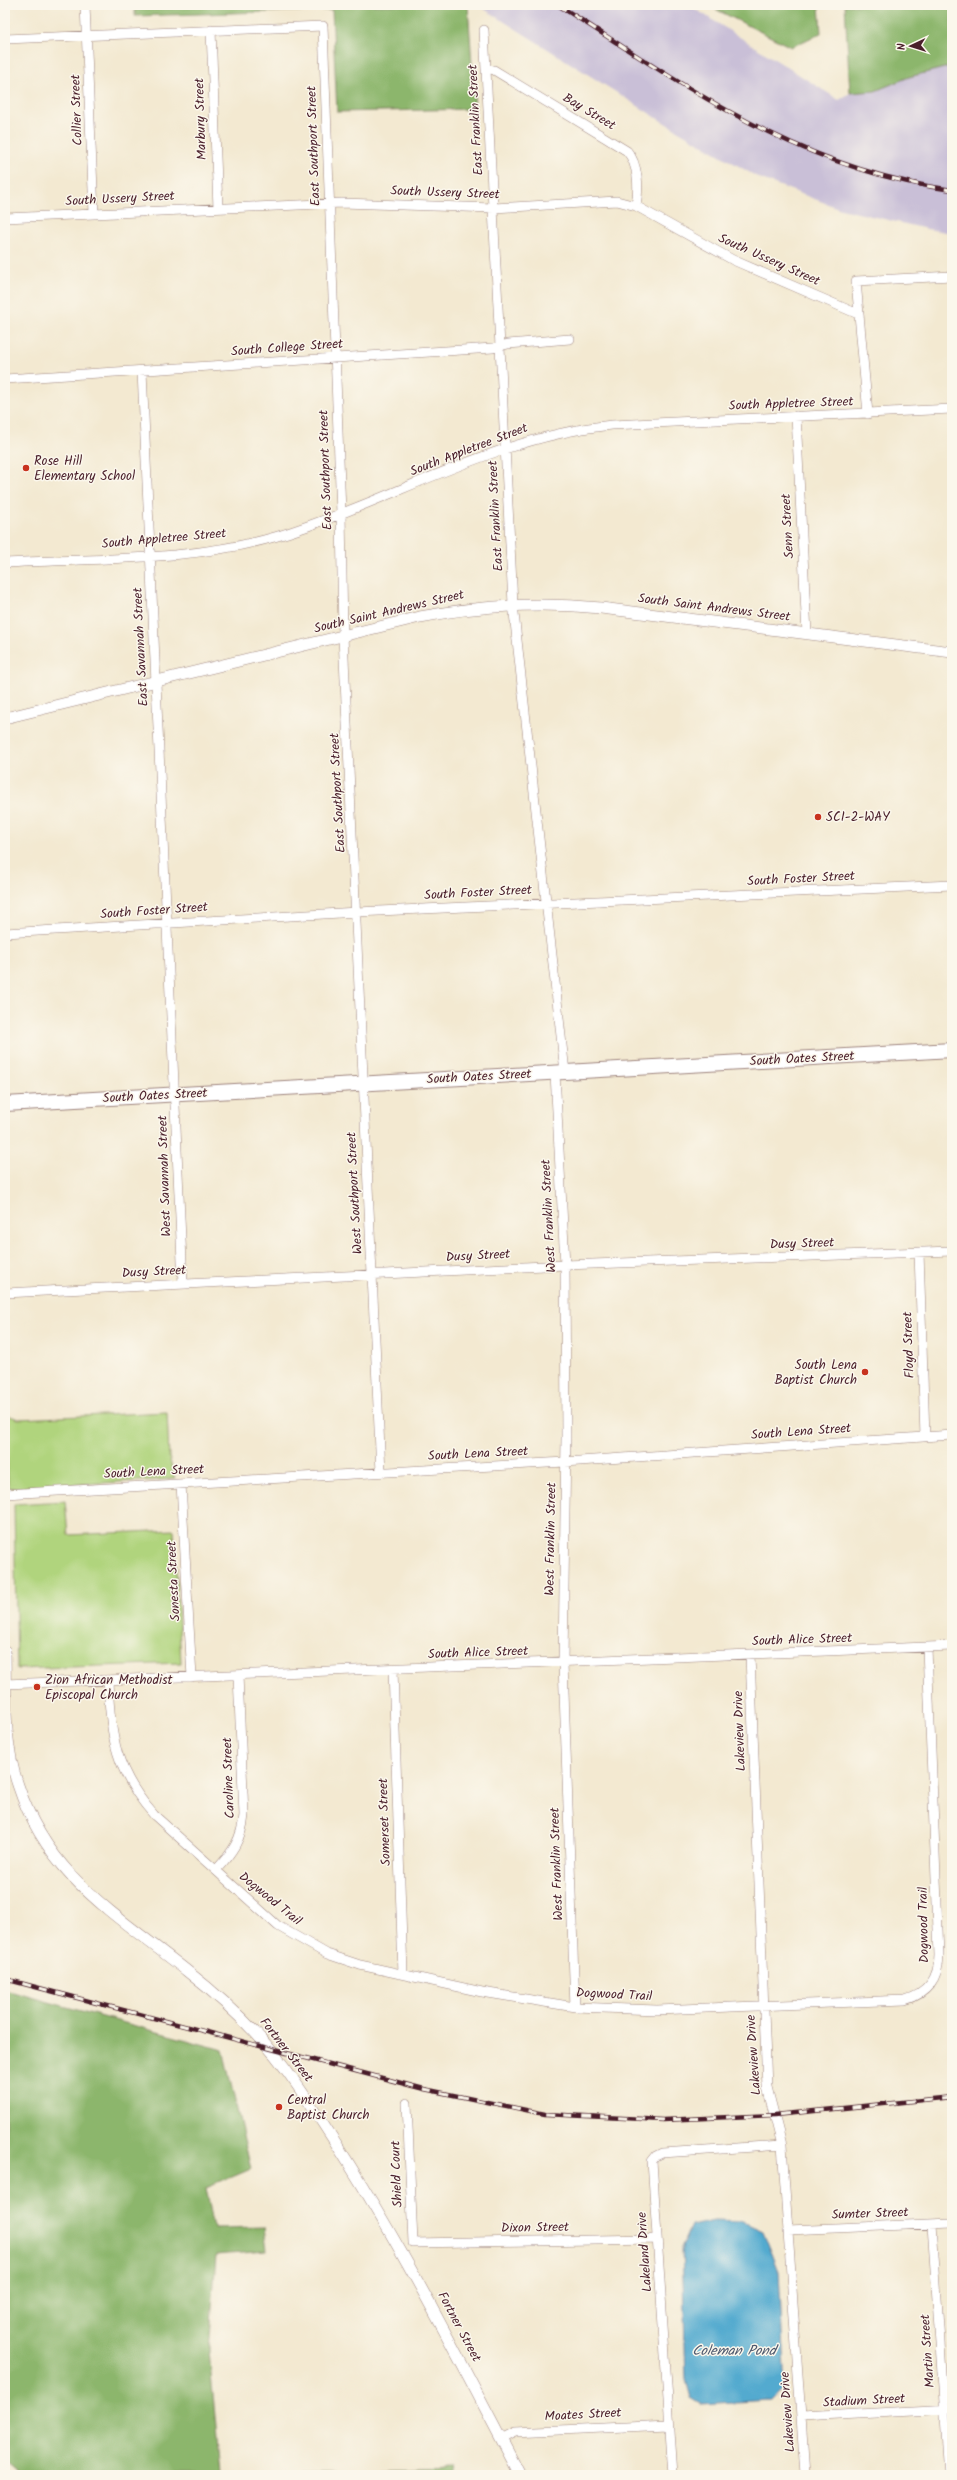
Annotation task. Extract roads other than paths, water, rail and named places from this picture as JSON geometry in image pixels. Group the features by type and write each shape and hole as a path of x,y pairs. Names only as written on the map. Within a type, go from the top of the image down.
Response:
{"main road":[{"name":"South Oates Street","path":"5,1104 952,1050"}],"street":[{"name":"Collier Street","path":"85,5 94,213"},
{"name":"East Southport Street","path":"211,30 323,26 341,513 343,636 357,912"},
{"path":"5,39 211,30"},
{"name":"Marbury Street","path":"211,30 218,208"},
{"name":"East Franklin Street","path":"484,30 513,604 547,903"},
{"name":"Bay Street","path":"486,68 494,70 627,151 635,165 638,192 636,206"},
{"name":"South Ussery Street","path":"5,218 329,203 494,208 617,201 636,206 733,260 858,314"},
{"path":"868,414 863,334 858,314 856,281 952,276"},
{"name":"South College Street","path":"5,379 335,358 570,339"},
{"name":"East Savannah Street","path":"142,371 166,923"},
{"name":"South Appletree Street","path":"5,563 149,556 242,545 294,530 341,513 506,449 546,436 591,427 952,409"},
{"name":"Senn Street","path":"796,416 807,634"},
{"name":"South Saint Andrews Street","path":"5,718 460,609 513,604 549,604 601,608 952,652"},
{"name":"South Foster Street","path":"5,934 357,912 952,885"},
{"name":"West Franklin Street","path":"547,903 560,1072 565,1265 563,1663 575,2007"},
{"name":"West Southport Street","path":"357,912 381,1472"},
{"name":"West Savannah Street","path":"166,923 183,1284"},
{"name":"Dusy Street","path":"5,1293 565,1265 952,1251"},
{"name":"Floyd Street","path":"919,1252 926,1437"},
{"name":"South Lena Street","path":"5,1494 565,1462 952,1435"},
{"name":"Sonesta Street","path":"181,1484 192,1677"},
{"name":"South Alice Street","path":"5,1684 563,1663 952,1646"},
{"name":"Dogwood Trail","path":"108,1680 110,1725 114,1747 132,1787 154,1815 216,1870 258,1910 303,1942 327,1954 360,1965 517,1999 575,2007 657,2010 763,2006 905,2000 923,1992 936,1976 939,1955 927,1648"},
{"name":"Fortner Street","path":"5,1651 8,1743 18,1785 34,1824 55,1858 79,1886 189,1972 247,2024 296,2082 430,2301 520,2475"},
{"name":"Lakeview Drive","path":"750,1655 763,2006 768,2093 782,2145 805,2475"},
{"name":"Somerset Street","path":"393,1669 403,1974"},
{"name":"Caroline Street","path":"216,1870 230,1856 238,1843 243,1830 244,1815 238,1675"},
{"name":"Shield Court","path":"407,2103 413,2243"},
{"name":"Lakeland Drive","path":"673,2475 652,2164 656,2156 662,2153 782,2145"},
{"name":"Sumter Street","path":"788,2230 952,2223"},
{"name":"Martin Street","path":"932,2225 948,2410 949,2475"},
{"name":"Dixon Street","path":"413,2243 658,2239"},
{"path":"402,2253 413,2243"},
{"name":"Stadium Street","path":"802,2417 948,2410"},
{"name":"Moates Street","path":"501,2439 515,2432 669,2425"}],"water":[{"name":"Coleman Pond","path":"714,2220 741,2221 763,2231 779,2271 784,2372 783,2387 770,2400 701,2404 691,2398 686,2380 682,2246 691,2225"}],"railway":[{"path":"558,5 698,94 745,120 793,143 843,163 896,179 952,190"},
{"path":"5,1979 424,2089 545,2114 663,2120 775,2115 952,2097"}],"place":[{"name":"Rose Hill Elementary School","path":"26,468"},
{"name":"SCI-2-WAY","path":"818,817"},
{"name":"South Lena Baptist Church","path":"865,1372"},
{"name":"Zion African Methodist Episcopal Church","path":"37,1687"},
{"name":"Central Baptist Church","path":"279,2107"}]}
